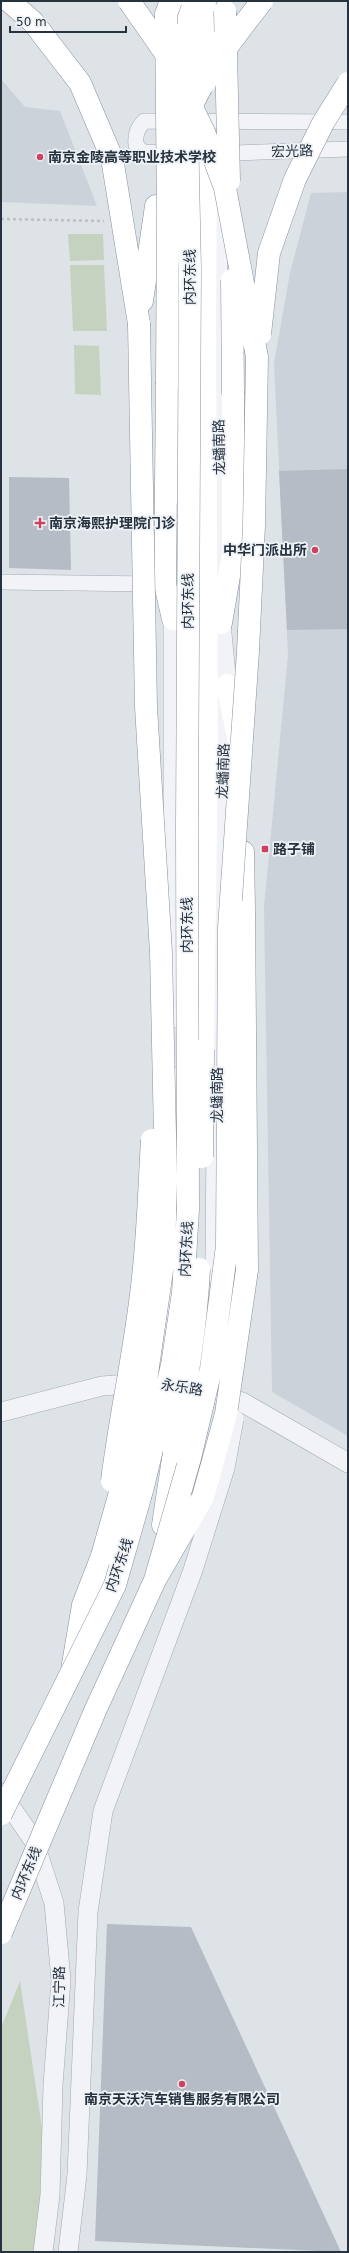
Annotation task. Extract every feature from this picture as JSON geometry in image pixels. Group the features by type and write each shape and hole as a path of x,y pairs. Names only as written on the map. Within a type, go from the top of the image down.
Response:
{"highway":[{"path":"9,1 33,22 80,83 112,158 139,324 146,707 160,952 166,1180 164,1257 140,1422 102,1556 83,1605 73,1668"},
{"path":"129,1 166,54 204,132 225,188 257,358"},
{"path":"171,1 166,14 168,211 167,525 165,584 173,619"},
{"name":"内环东线","path":"1,1814 115,1584 143,1487 172,1365 183,1293 188,1209 187,827 190,269 184,1"},
{"name":"内环东线","path":"1,1933 96,1711 155,1580 198,1301 202,1217 207,754 205,1"},
{"path":"221,1 226,10 233,394 233,553 221,623"},
{"path":"139,324 156,206 174,150 194,100 221,53 262,1"},
{"path":"155,1580 190,1458 211,1369 227,1246 229,928 249,644 254,525 257,358 269,253 295,179 323,123 348,83"},
{"path":"155,1580 203,1496 226,1414 247,1270 242,758 227,685"},
{"path":"102,1556 120,1416 133,1355 142,1285 154,1125 173,1032"}],"street":[{"name":"宏光路","path":"348,122 144,122 139,127 135,136 136,145 143,152 216,154 348,149"},
{"path":"236,123 236,153"},
{"path":"158,1382 174,1259 178,1186 173,1032 173,619 179,414 180,154"},
{"name":"龙蟠南路","path":"197,1387 205,1343 215,1258 218,900 227,685 221,623 216,154"},
{"path":"1,582 165,584"},
{"path":"68,2252 77,2175 88,1912 103,1811 193,1570 225,1468 242,1373 247,1270"},
{"name":"永乐路","path":"1,1412 102,1386 158,1382 197,1387 242,1402 348,1463"},
{"name":"江宁路","path":"1,1793 34,1841 54,1903 61,1980 53,2085 50,2195 43,2252"},
{"name":"江宁路","path":"50,2195 54,2252"}],"path":[{"path":"1,219 123,221"}],"shaded area":[{"name":"南京金陵高等职业技术学校","path":"1,79 25,107 60,111 97,206 1,202"},
{"path":"348,192 348,1436 272,1392 264,907 288,655 274,363 290,273 311,193"}],"green space":[{"path":"68,234 103,234 104,260 70,261"},
{"path":"70,265 104,265 107,331 73,331"},
{"path":"74,345 99,346 101,395 75,394"},
{"path":"20,1981 42,2128 39,2252 1,2252 1,2028"}],"building":[{"name":"中华门派出所","path":"348,469 348,629 287,630 279,471"},
{"name":"南京海熙护理院门诊","path":"9,477 69,478 71,570 9,568"},
{"name":"南京天沃汽车销售服务有限公司","path":"107,1924 191,1927 341,2252 95,2241"}],"place":[{"name":"南京金陵高等职业技术学校","path":"40,157"},
{"name":"南京海熙护理院门诊","path":"40,523"},
{"name":"中华门派出所","path":"315,550"},
{"name":"路子铺","path":"265,849"},
{"name":"南京天沃汽车销售服务有限公司","path":"182,2084"}]}
